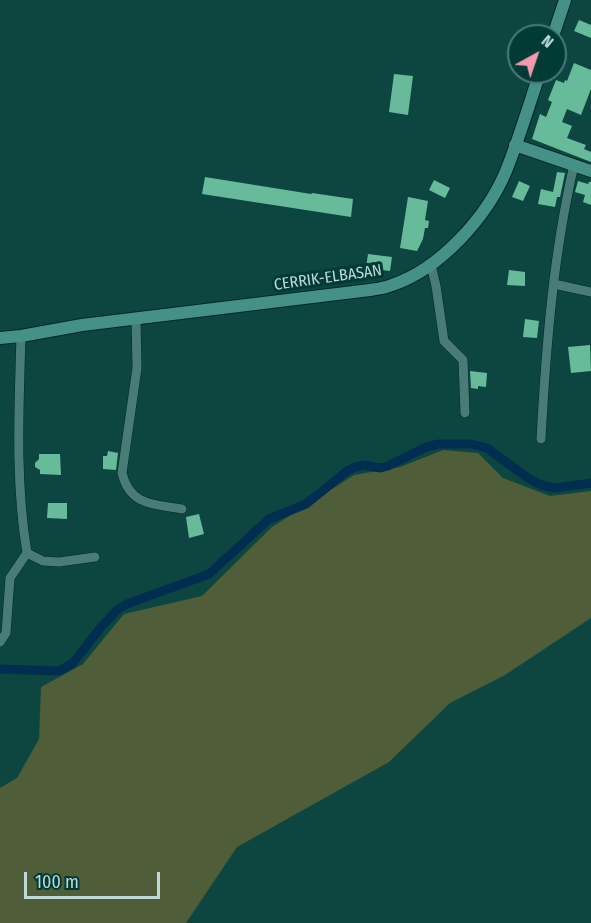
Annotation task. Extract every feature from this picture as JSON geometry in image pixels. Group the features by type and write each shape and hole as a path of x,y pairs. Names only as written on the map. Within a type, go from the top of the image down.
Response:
{"main road":[{"path":"557,24 565,0"},
{"name":"CERRIK-ELBASAN","path":"0,338 136,318 370,291 392,285 431,265 456,242 485,209 505,172 536,84"},
{"path":"515,145 591,171"}],"street":[{"path":"541,439 546,356 554,284 565,203 574,165"},
{"path":"431,265 444,341 463,360 465,413"},
{"path":"554,284 591,292"},
{"path":"136,318 138,368 122,473 125,484 136,497 145,502 182,509"},
{"path":"0,642 6,633 10,578 27,553 19,462 21,336"},
{"path":"27,553 43,561 59,562 95,557"}],"green space":[{"path":"443,450 478,453 503,478 550,496 591,491 591,618 505,675 450,703 389,762 237,847 186,923 0,923 0,788 17,778 39,739 41,687 83,664 124,614 202,596 272,527 354,475 400,467"}],"building":[{"path":"579,20 591,25 591,38 574,31"},
{"path":"574,63 591,70 591,89 581,115 567,109 562,122 572,126 567,138 586,145 584,149 591,152 591,162 532,139 540,114 546,117 552,102 548,100 554,84 567,84"},
{"path":"394,74 413,76 408,115 389,112"},
{"path":"557,172 565,173 560,197 557,197 555,207 538,204 541,189 553,192"},
{"path":"205,177 353,199 351,217 202,194"},
{"path":"434,180 450,188 445,198 429,190"},
{"path":"519,181 530,186 523,201 512,197"},
{"path":"578,181 588,184 591,182 591,205 583,202 585,195 575,192"},
{"path":"408,197 428,201 425,220 429,221 428,228 425,228 417,251 400,248"},
{"path":"368,254 392,257 390,271 366,268"},
{"path":"509,270 525,272 525,286 507,285"},
{"path":"525,319 539,321 537,338 523,337"},
{"path":"590,345 591,371 571,373 568,347"},
{"path":"470,371 487,373 486,387 471,388"},
{"path":"108,451 118,453 116,470 103,469 103,456 107,456"},
{"path":"39,454 60,454 61,475 40,474 40,470 35,467"},
{"path":"48,503 67,503 67,519 47,518"},
{"path":"199,514 204,534 189,538 186,517"}],"waterway":[{"path":"0,669 59,671 73,663 117,610 127,604 209,574 269,519 306,504 355,467 388,466 426,447 439,444 471,444 487,448 541,485 555,488 591,483"}]}
